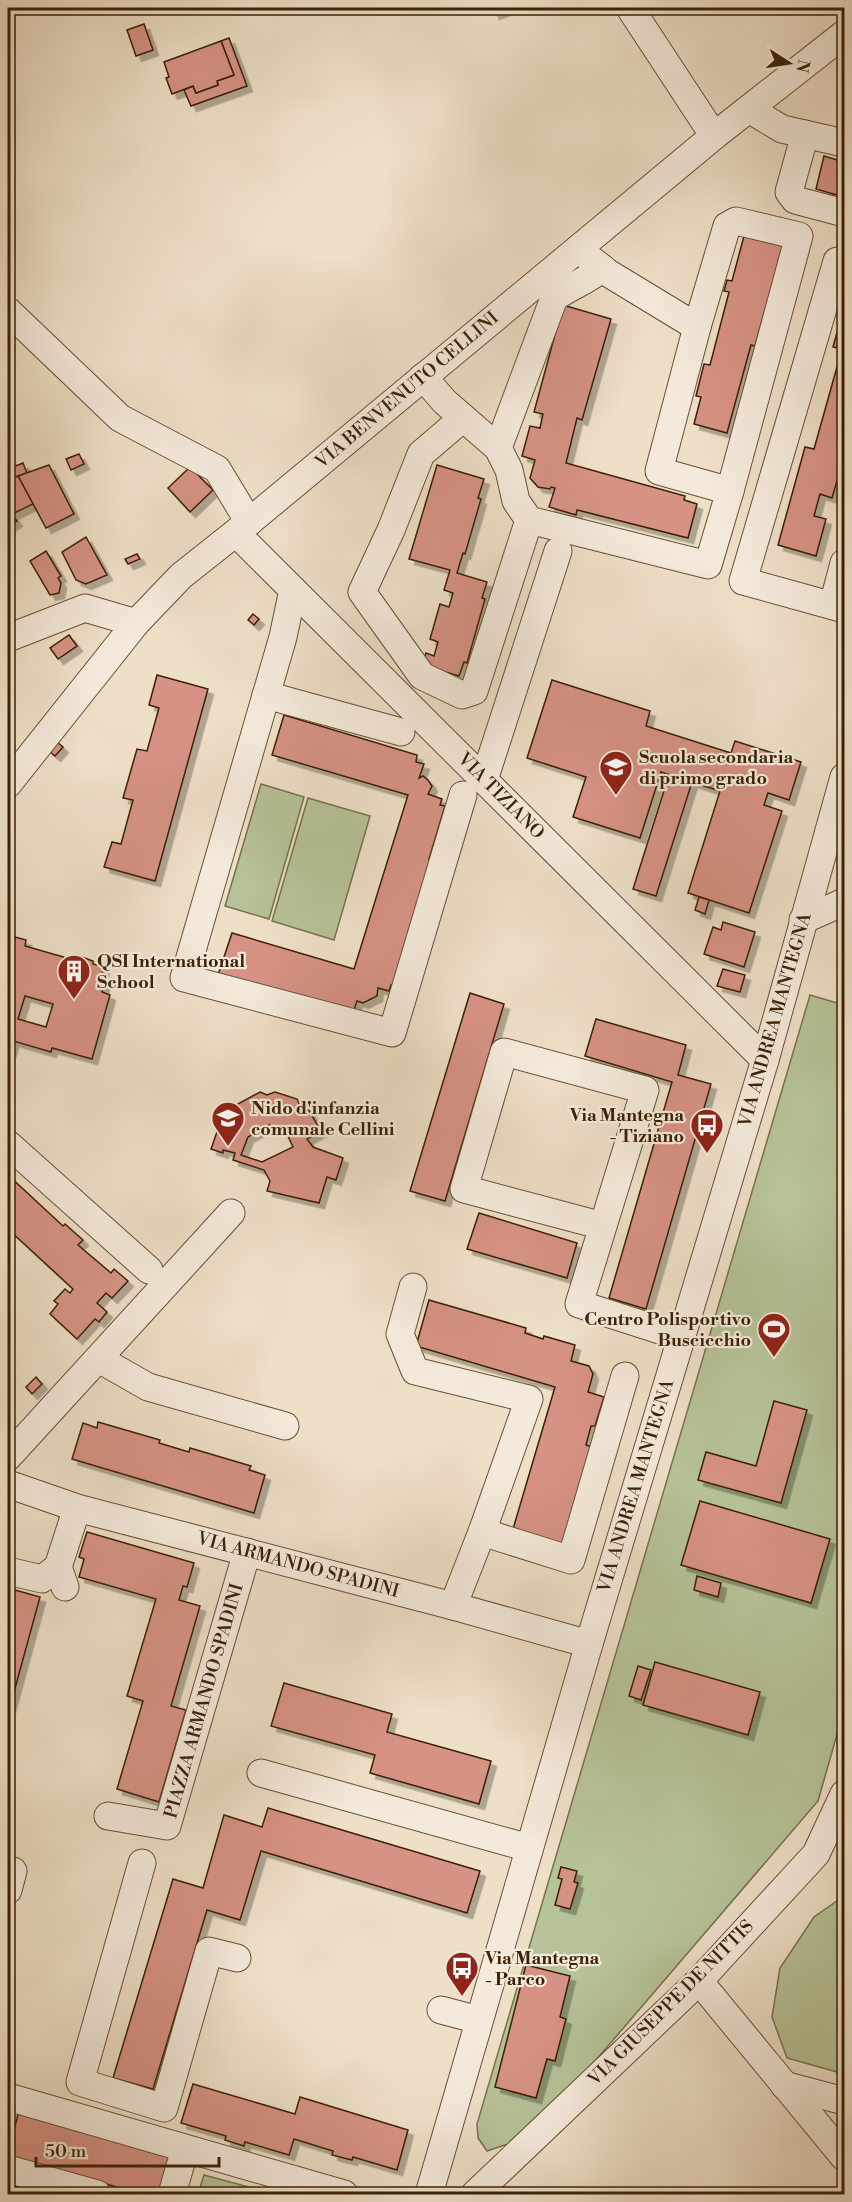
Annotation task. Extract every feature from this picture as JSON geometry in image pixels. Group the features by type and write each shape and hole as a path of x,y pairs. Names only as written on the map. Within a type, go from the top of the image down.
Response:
{"street":[{"path":"630,8 714,136"},
{"name":"VIA BENVENUTO CELLINI","path":"8,784 136,623 181,576 714,136 844,34"},
{"path":"749,110 782,129 844,143"},
{"path":"805,134 789,192 795,200 844,213"},
{"path":"423,377 445,402 498,448 509,470 516,501 529,520 708,565 730,491 799,236 736,221 727,226 697,327 659,471 730,491"},
{"path":"578,249 602,267 697,327"},
{"path":"837,261 743,581 839,607 844,563"},
{"path":"498,448 554,298 570,286 594,275 602,267"},
{"name":"VIA TIZIANO","path":"12,322 120,418 217,469 242,527 293,590 473,788 765,1060"},
{"path":"463,418 421,454 391,530 362,592 422,676 462,694 474,691 529,520"},
{"path":"293,590 284,637 184,978 392,1033 473,788 558,551"},
{"path":"8,638 85,608 136,623"},
{"path":"267,695 401,732"},
{"name":"VIA ANDREA MANTEGNA","path":"429,2194 589,1644 765,1060 844,777"},
{"path":"803,920 844,903"},
{"path":"603,1226 464,1189 504,1052 645,1090 579,1304 681,1337"},
{"path":"8,1144 149,1270"},
{"path":"8,1457 231,1213"},
{"path":"412,1287 400,1334 415,1371 529,1399 453,1606"},
{"path":"99,1359 148,1387 285,1426"},
{"path":"482,1532 571,1560 625,1376"},
{"name":"VIA ARMANDO SPADINI","path":"8,1484 77,1508 453,1606 589,1644"},
{"path":"8,1571 42,1579 61,1577 77,1508"},
{"name":"PIAZZA ARMANDO SPADINI","path":"108,1816 167,1826 247,1552"},
{"path":"261,1773 529,1848"},
{"name":"VIA GIUSEPPE DE NITTIS","path":"474,2194 699,1981 816,1854 844,1794"},
{"path":"142,1863 80,2082 164,2108 209,1952 237,1958"},
{"path":"699,1981 844,2157"},
{"path":"441,2010 479,2020"},
{"path":"784,2085 844,2100"},
{"path":"8,2097 344,2194"},
{"path":"172,2194 185,2149"},
{"path":"8,2169 97,2194"}],"green space":[{"path":"261,784 304,797 269,919 225,906"},
{"path":"308,798 370,816 334,940 272,921"},
{"name":"Centro Polisportivo Buscicchio","path":"810,995 844,1005 844,1710 818,1801 578,2081 511,2143 487,2151 478,2138 477,2124"},
{"path":"841,1898 844,1899 844,2074 787,2058 772,2017 780,1968 814,1917"},
{"path":"204,2175 275,2194 198,2194"}],"building":[{"path":"492,8 510,8 494,14"},
{"path":"144,24 153,50 136,56 127,30"},
{"path":"229,38 247,86 191,106 184,90 193,86 196,93 218,85 217,81 234,75 221,41"},
{"path":"221,41 234,75 217,81 218,85 196,93 193,86 172,94 166,78 169,77 164,62"},
{"path":"824,156 844,162 844,197 816,189"},
{"path":"744,236 783,246 755,346 751,345 727,433 694,424 701,397 696,396 704,364 710,365 729,292 724,291 727,280 732,281"},
{"path":"563,305 611,319 582,420 577,418 566,463 685,496 684,500 697,504 688,538 577,510 576,515 549,507 555,488 538,487 530,478 535,460 522,456 530,426 540,428 543,414 534,412"},
{"path":"844,307 844,460 832,498 820,494 814,516 826,519 816,556 778,545 805,447 814,449 842,349 833,347"},
{"path":"79,454 84,464 71,470 66,459"},
{"path":"23,463 27,473 8,480 8,469"},
{"path":"49,465 74,514 46,528 18,476"},
{"path":"437,465 484,479 478,498 481,499 457,573 487,582 482,598 485,599 467,663 464,662 459,676 422,665 426,653 434,656 438,642 430,639 440,604 449,607 453,593 444,590 450,570 409,559"},
{"path":"190,467 213,490 190,512 168,488"},
{"path":"18,476 33,504 8,516 8,480"},
{"path":"12,514 17,521 11,525 8,516"},
{"path":"86,537 107,575 86,584 76,580 62,552"},
{"path":"46,551 61,576 58,578 61,583 59,593 50,595 30,561"},
{"path":"137,554 140,559 128,564 125,559"},
{"path":"253,614 259,619 254,625 248,620"},
{"path":"69,635 77,646 58,659 50,648"},
{"path":"157,675 208,689 155,881 104,867 112,842 121,844 133,800 123,798 137,749 147,751 159,708 149,705"},
{"name":"Scuola secondaria di primo grado","path":"552,680 650,711 646,726 731,753 735,741 801,762 789,800 768,793 764,805 782,811 749,913 688,893 720,791 661,772 640,838 573,817 586,777 527,758"},
{"path":"284,715 417,755 416,762 424,764 419,778 423,776 428,780 432,786 428,794 442,799 440,805 445,806 429,859 436,861 397,987 391,985 389,991 378,988 377,996 363,1003 357,1001 354,1010 347,1007 345,1015 218,975 232,933 354,969 408,795 272,755"},
{"path":"56,741 63,747 55,756 48,750"},
{"path":"669,775 692,782 656,896 633,889"},
{"path":"699,897 709,900 705,914 695,910"},
{"path":"723,922 755,932 744,967 704,954 713,927 721,930"},
{"name":"QSI International School","path":"15,937 26,940 25,946 81,962 82,957 93,961 93,964 104,967 100,979 105,981 102,992 110,995 92,1059 52,1048 51,1052 8,1038 8,948 12,949","holes":["25,996 53,1004 46,1027 18,1019"]},
{"path":"723,969 745,975 740,992 717,986"},
{"path":"470,993 504,1004 445,1201 410,1191"},
{"path":"596,1019 686,1045 678,1075 711,1084 646,1309 609,1298 672,1082 585,1056"},
{"path":"8,1038 14,1040 10,1053 8,1052"},
{"name":"Nido d'infanzia comunale Cellini","path":"260,1092 267,1095 275,1092 297,1099 300,1105 307,1107 321,1131 307,1139 313,1147 343,1158 336,1180 327,1177 319,1203 267,1191 270,1181 264,1170 233,1160 235,1153 223,1150 223,1153 211,1149 219,1126 228,1131 233,1125 228,1117 239,1111 236,1105","holes":["269,1125 285,1130 293,1147 262,1162 241,1155 248,1137"]},
{"path":"8,1175 63,1226 65,1224 83,1240 78,1245 111,1273 114,1269 128,1281 112,1298 106,1293 97,1303 107,1312 99,1322 95,1319 77,1339 50,1314 58,1304 54,1301 65,1289 70,1293 73,1289 8,1229"},
{"path":"479,1213 577,1243 567,1278 467,1249"},
{"path":"429,1300 526,1328 525,1333 543,1339 544,1336 575,1345 571,1361 589,1366 593,1374 588,1392 604,1397 595,1426 591,1426 586,1445 592,1447 564,1544 513,1529 555,1387 416,1346"},
{"path":"36,1377 42,1384 32,1394 26,1387"},
{"path":"774,1401 807,1410 781,1503 698,1480 706,1452 756,1466"},
{"path":"98,1422 160,1440 159,1443 189,1452 190,1448 251,1466 249,1470 265,1475 254,1513 72,1459 83,1423 97,1428"},
{"path":"700,1501 830,1539 811,1603 681,1565"},
{"path":"87,1532 194,1563 187,1587 183,1586 179,1600 200,1606 171,1706 186,1710 159,1802 117,1789 143,1701 127,1696 156,1599 79,1577 84,1559 79,1557"},
{"path":"697,1576 721,1583 718,1597 694,1590"},
{"path":"8,1588 40,1597 8,1714"},
{"path":"655,1662 760,1692 748,1735 643,1705"},
{"path":"638,1666 651,1670 641,1700 629,1696"},
{"path":"284,1683 392,1714 387,1732 491,1761 479,1804 370,1773 375,1755 271,1726"},
{"path":"268,1808 480,1871 467,1913 261,1851 240,1920 207,1910 153,2089 113,2078 173,1879 203,1888 224,1815 262,1827"},
{"path":"561,1867 577,1871 574,1882 578,1883 570,1909 555,1905 562,1879 558,1878"},
{"path":"526,1965 570,1976 560,2017 566,2019 555,2061 547,2059 536,2098 495,2087"},
{"path":"193,2084 295,2114 300,2097 408,2130 397,2170 353,2157 352,2160 332,2155 333,2151 294,2139 289,2155 245,2142 244,2146 225,2140 226,2136 181,2123"},
{"path":"19,2110 171,2155 159,2194 140,2194 8,2155"},
{"path":"8,2182 22,2187 19,2194 8,2194"}],"place":[{"name":"Scuola secondaria di primo grado","path":"616,796"},
{"name":"QSI International School","path":"74,1000"},
{"name":"Nido d'infanzia comunale Cellini","path":"228,1147"},
{"name":"Via Mantegna - Tiziano","path":"707,1154"},
{"name":"Centro Polisportivo Buscicchio","path":"774,1358"},
{"name":"Via Mantegna - Parco","path":"462,1997"}]}
